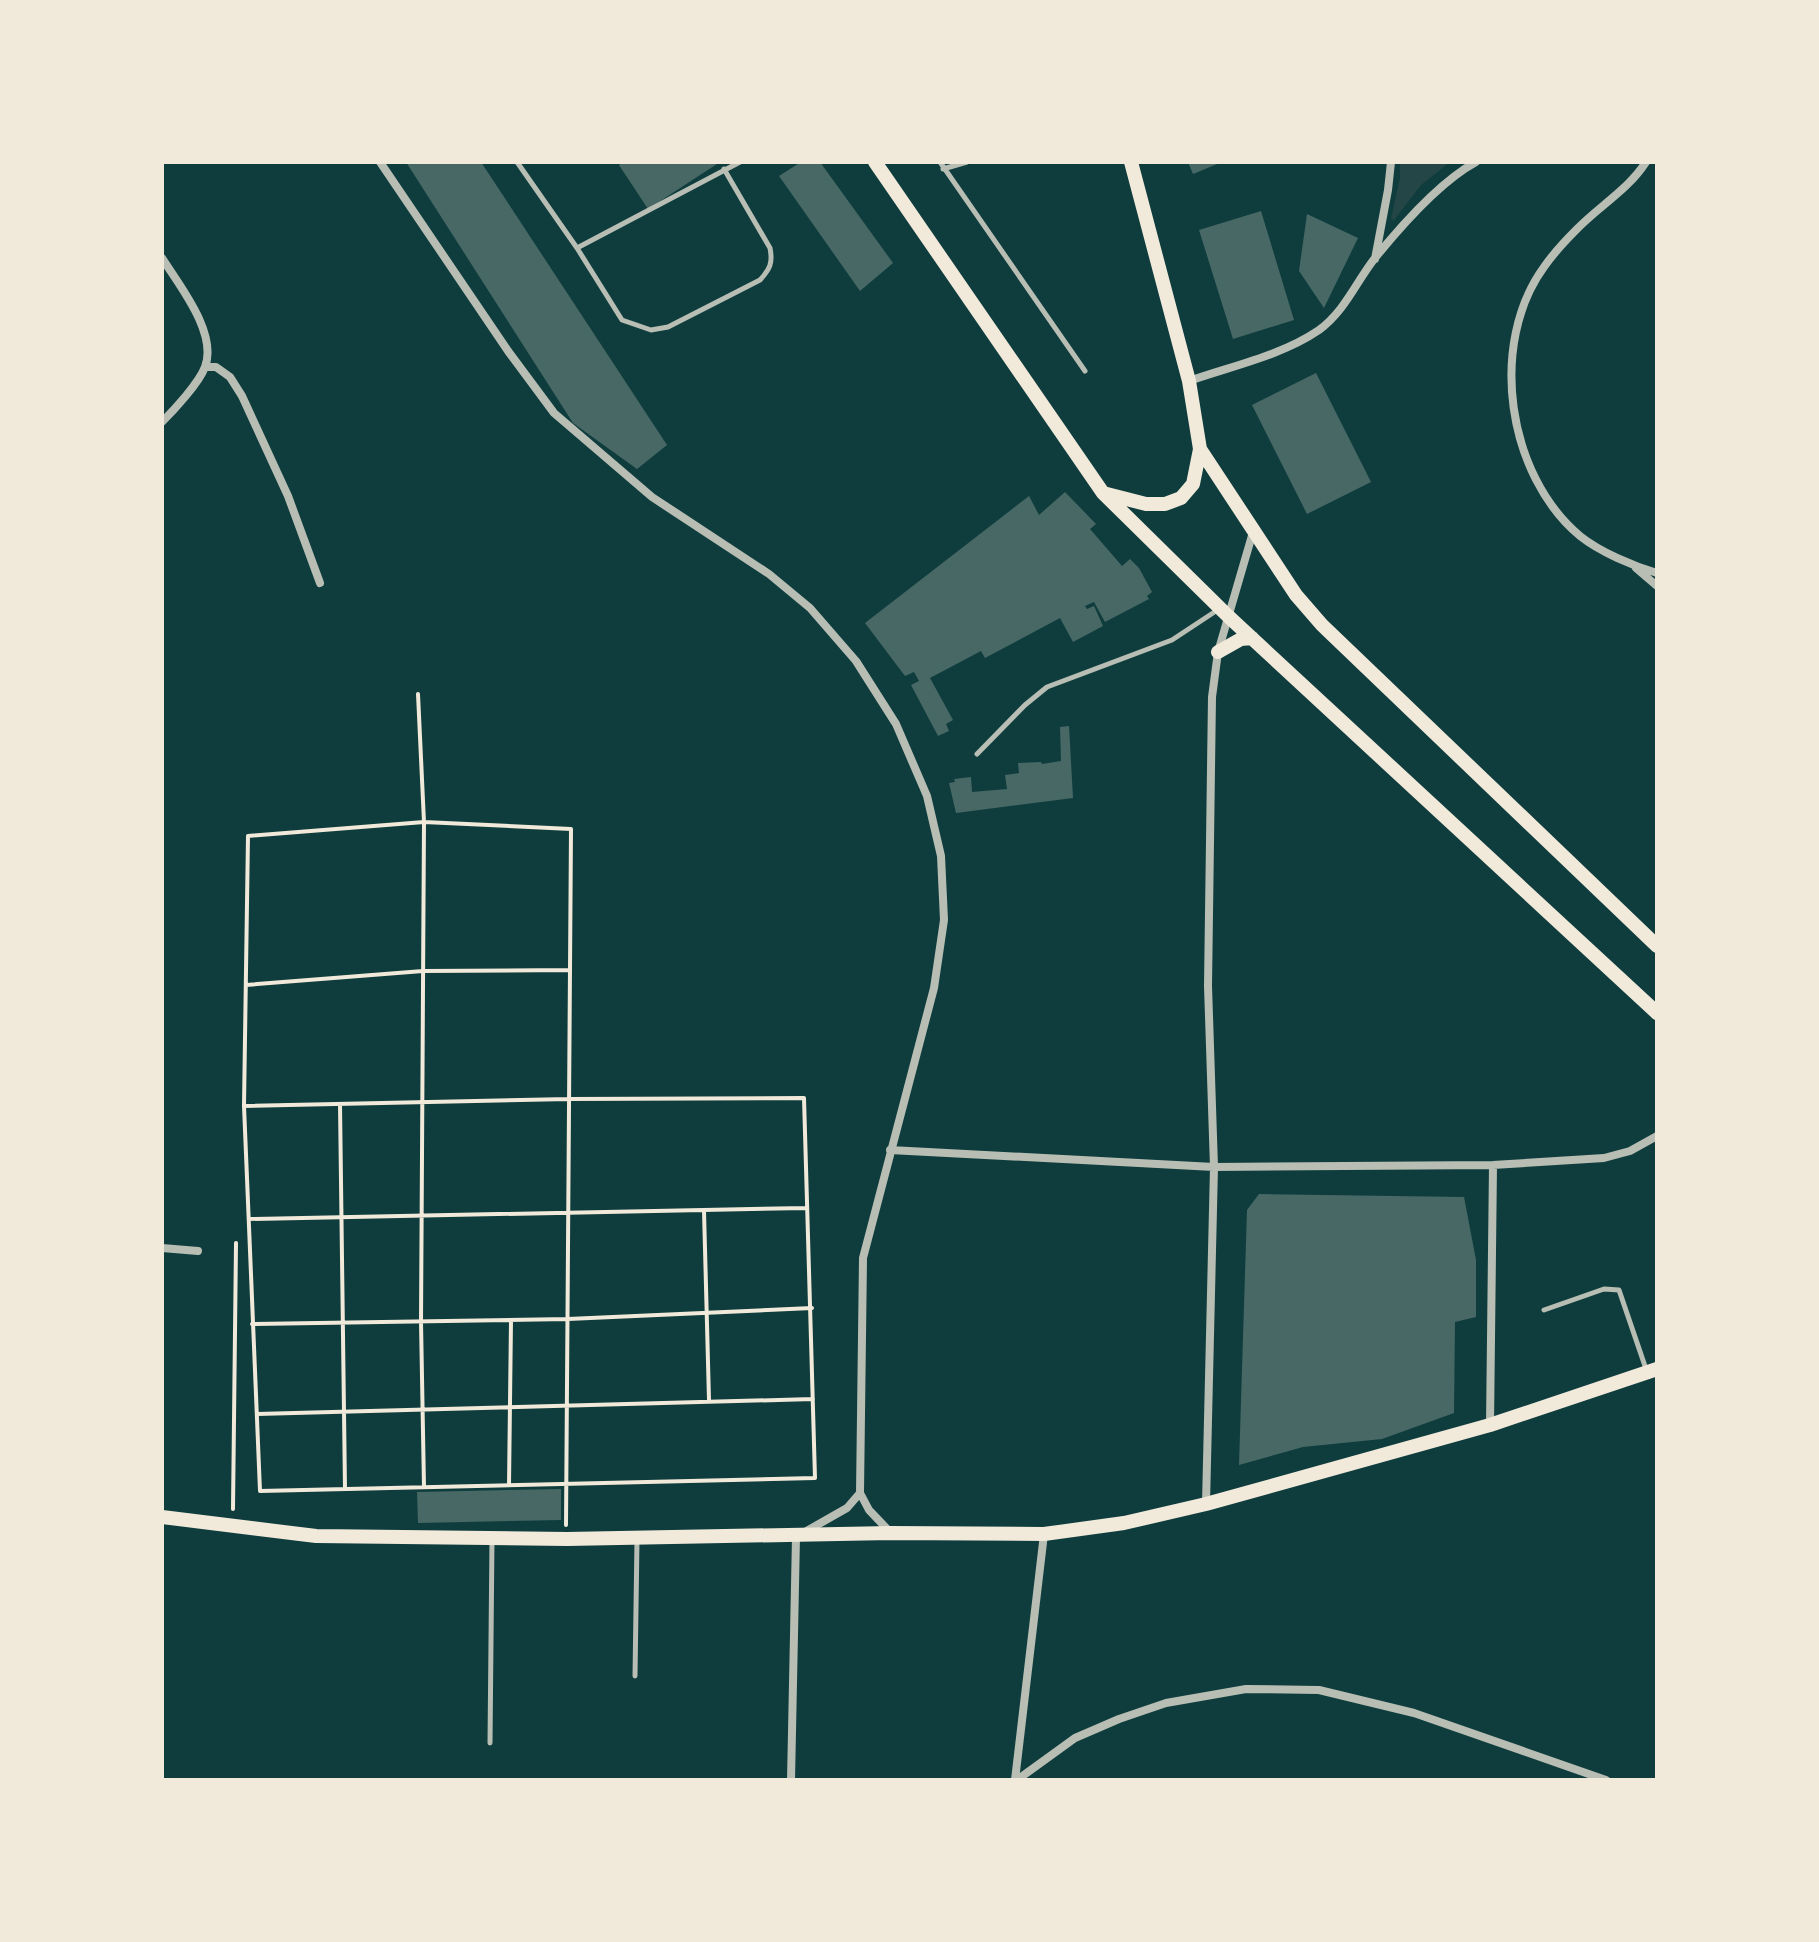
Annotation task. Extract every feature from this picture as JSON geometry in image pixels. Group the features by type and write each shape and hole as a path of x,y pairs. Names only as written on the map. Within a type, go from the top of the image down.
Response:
{"main road":[{"path":"875,162 1103,493 1224,613 1657,1013"},
{"path":"1103,493 1146,504 1165,504 1181,498 1193,484 1200,449 1189,381 1131,162"},
{"path":"1200,449 1296,595 1322,625 1657,946"},
{"path":"1218,652 1241,639 1252,638"},
{"path":"162,1517 316,1536 637,1539 890,1533 1044,1534 1124,1523 1206,1504 1490,1425 1652,1371"}],"street":[{"path":"380,162 508,351 554,413 652,497 769,574 810,608 856,661 896,724 927,796 941,856 944,920 934,988 863,1258 860,1493 869,1510 890,1533"},
{"path":"1374,259 1391,162"},
{"path":"1189,381 1286,348 1320,329 1346,304 1374,259 1425,204 1462,170 1476,162"},
{"path":"1646,162 1629,184 1576,230 1543,268 1523,302 1511,392 1524,449 1543,495 1581,536 1634,566 1657,586"},
{"path":"162,258 194,308 208,343 206,367 162,422"},
{"path":"206,367 216,367 230,377 242,396 288,496 320,583"},
{"path":"1206,1504 1214,1167 1208,986 1212,697 1224,613 1253,532"},
{"path":"1634,566 1657,573"},
{"path":"890,1150 1214,1167 1493,1165 1604,1158 1630,1151 1657,1136"},
{"path":"1490,1425 1493,1165"},
{"path":"162,1248 198,1251"},
{"path":"791,1780 796,1537 847,1508 860,1493"},
{"path":"1016,1780 1044,1534"},
{"path":"1016,1780 1075,1738 1119,1719 1166,1703 1246,1689 1319,1690 1414,1713 1606,1780"}],"lane":[{"path":"517,162 622,320 651,330 668,327 760,280 769,270 772,259 770,248 724,169"},
{"path":"577,248 740,162"},
{"path":"940,162 1085,371"},
{"path":"943,169 967,162"},
{"path":"977,754 1047,687 1172,640 1224,613"},
{"path":"1544,1310 1604,1289 1619,1290 1652,1371"},
{"path":"490,1743 492,1538"},
{"path":"635,1676 637,1539"}],"path":[{"path":"418,694 424,822 421,1103 424,1487"},
{"path":"244,1106 569,1099 804,1098 815,1478 568,1484 260,1491 244,1106 248,836 424,822 571,829 569,1099 569,1214 567,1404 568,1484 567,1539"},
{"path":"246,985 423,971 570,970"},
{"path":"340,1104 345,1489"},
{"path":"249,1219 807,1208"},
{"path":"704,1211 709,1401"},
{"path":"232,1525 236,1243"},
{"path":"252,1324 568,1319 812,1308"},
{"path":"509,1485 511,1320"},
{"path":"257,1414 813,1399"}],"shaded area":[{"path":"1400,162 1450,162 1421,185 1394,220 1391,219 1400,178"}],"building":[{"path":"406,162 481,162 667,445 637,469 573,423"},
{"path":"623,162 720,162 648,209 619,165"},
{"path":"801,162 820,162 893,263 860,291 779,176"},
{"path":"1188,162 1222,162 1193,174"},
{"path":"1261,211 1294,320 1233,339 1199,230"},
{"path":"1307,214 1358,238 1324,308 1299,271"},
{"path":"1316,373 1371,482 1307,514 1252,405"},
{"path":"1065,492 1096,524 1090,529 1122,566 1130,559 1139,568 1152,592 1147,596 1149,599 1105,622 1094,602 1085,606 1087,609 1094,606 1103,626 1073,642 1060,618 985,658 981,651 930,678 953,720 946,724 949,731 938,736 911,685 919,681 914,672 905,676 865,623 1029,496 1039,515"},
{"path":"1069,726 1073,798 956,813 949,783 955,782 954,779 971,777 972,792 1007,789 1005,775 1019,773 1018,763 1061,761 1060,727"},
{"path":"1259,1194 1464,1197 1476,1260 1476,1317 1455,1322 1454,1413 1382,1439 1303,1447 1239,1465 1247,1210"},
{"path":"561,1489 561,1520 418,1523 417,1492"}]}
